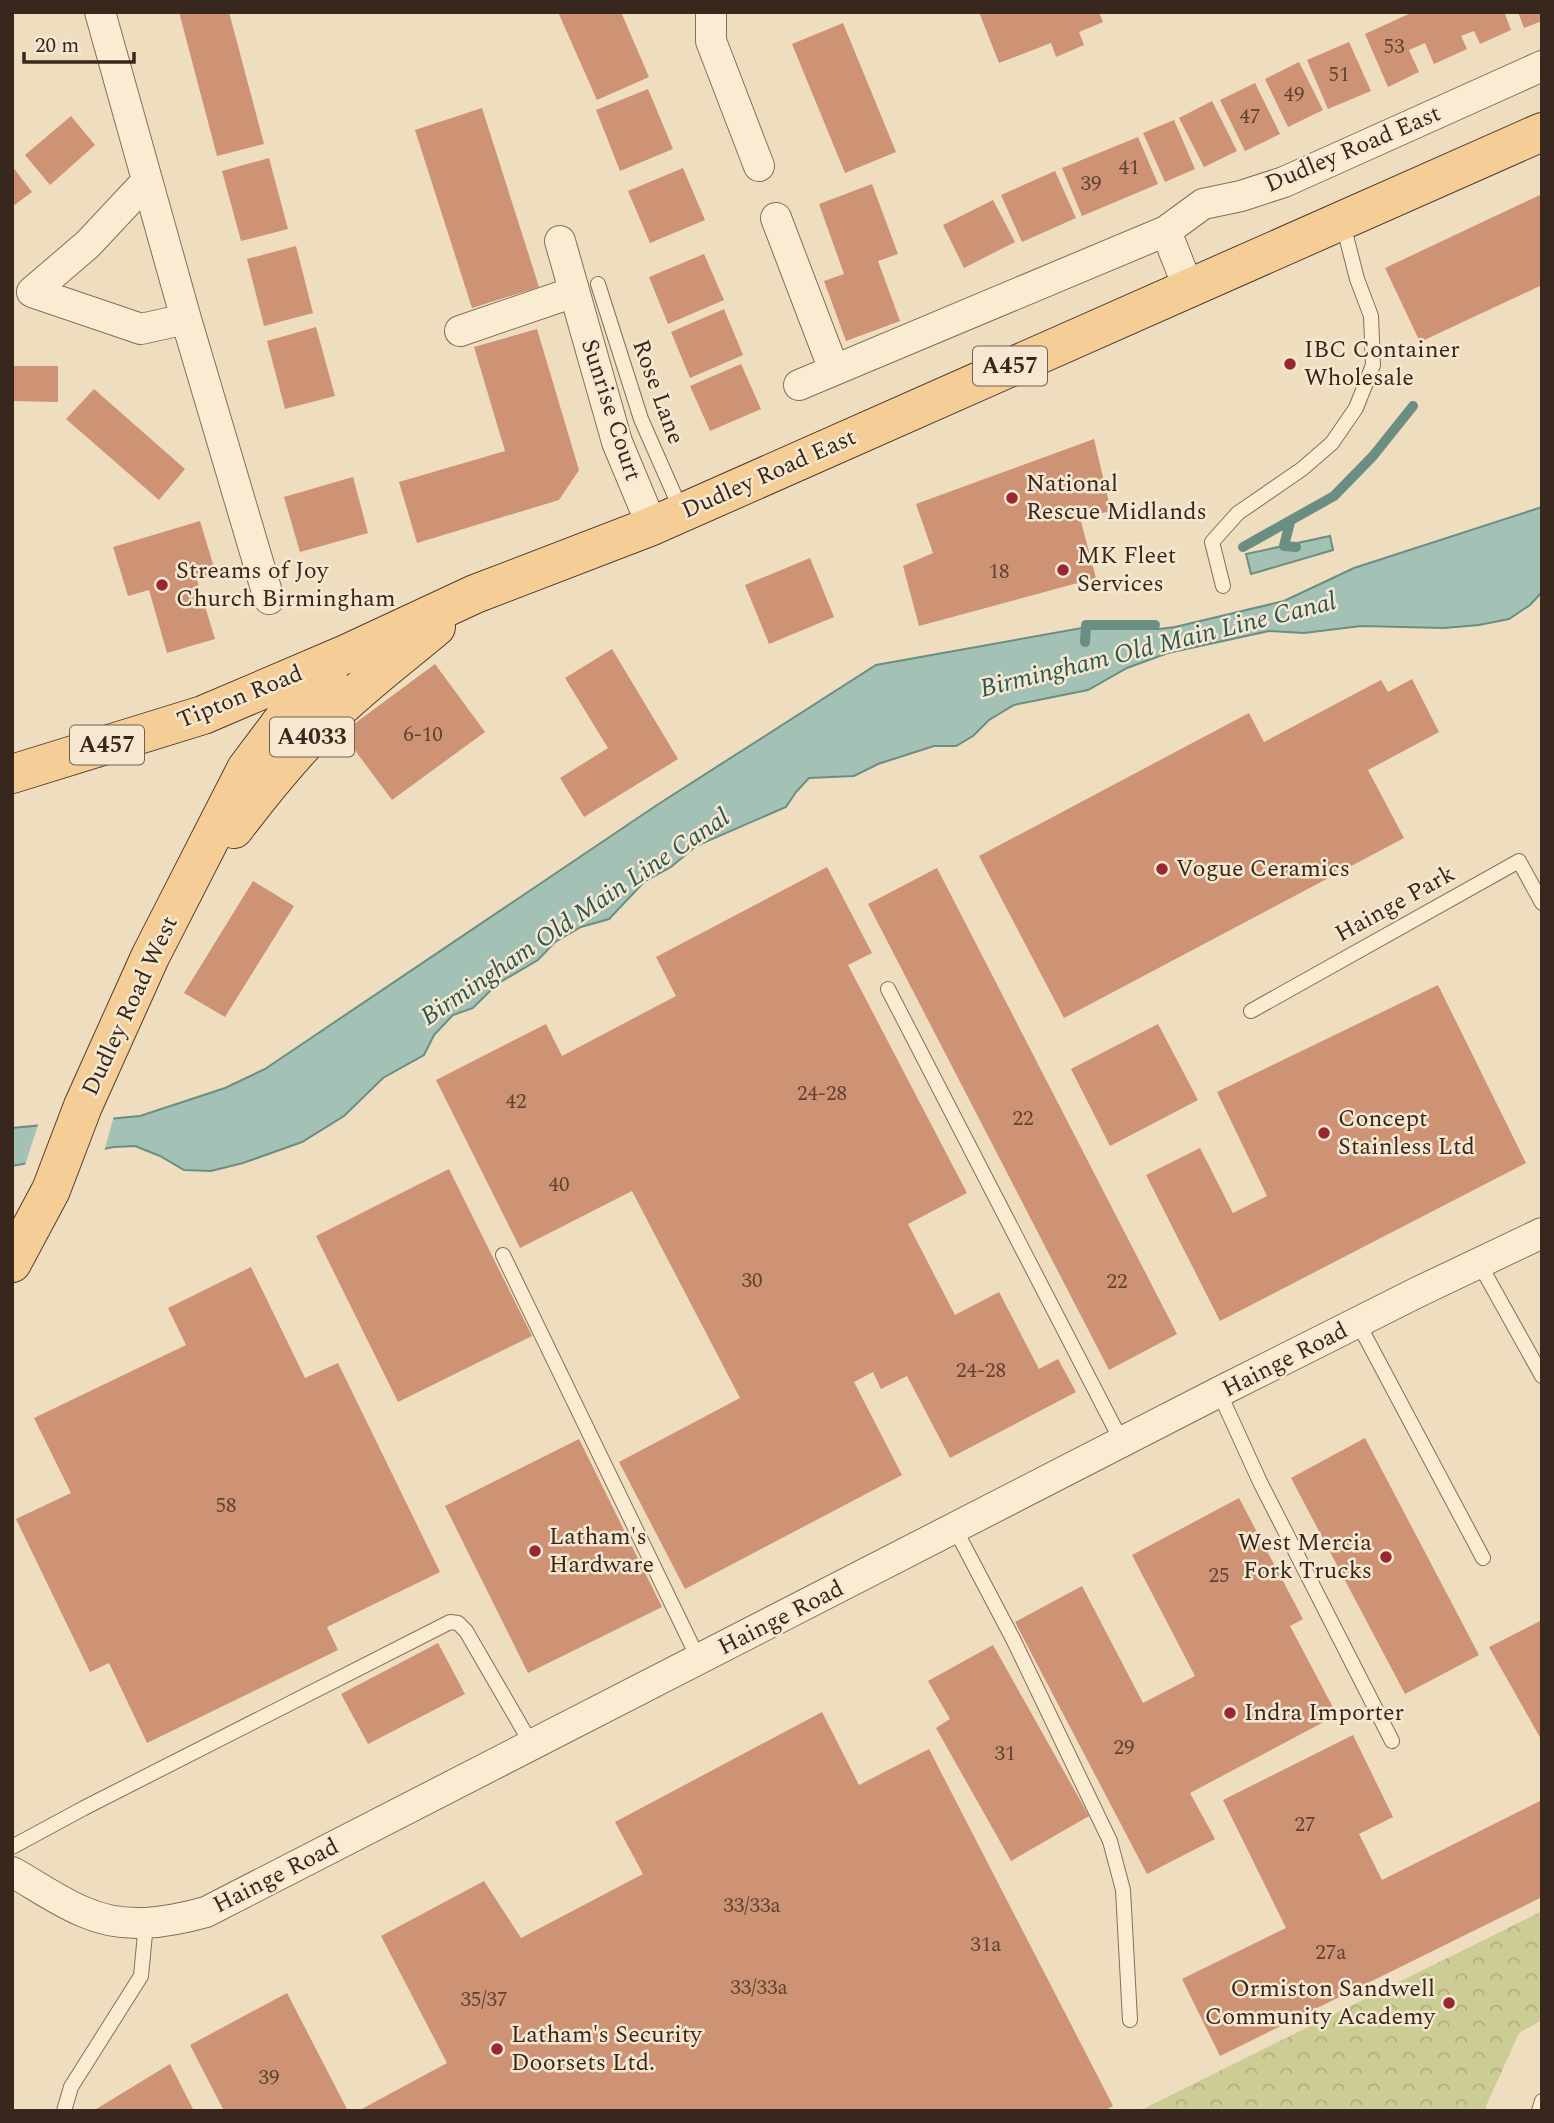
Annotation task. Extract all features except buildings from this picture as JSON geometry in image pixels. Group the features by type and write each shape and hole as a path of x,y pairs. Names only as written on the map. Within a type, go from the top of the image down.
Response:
{"main road":[{"name":"Dudley Road East","path":"346,654 475,594 667,519 1542,132"},
{"name":"Dudley Road West","path":"176,906 257,799 324,723 475,594"},
{"name":"Dudley Road West","path":"12,1263 51,1190 83,1106 150,957 246,769 309,685 346,654"},
{"name":"Tipton Road","path":"12,774 203,715 346,654"},
{"name":"A4033","path":"203,715 224,725 245,750 246,769"}],"street":[{"path":"100,12 186,319 269,599"},
{"path":"711,12 711,41 759,166"},
{"name":"Dudley Road East","path":"799,385 1166,231 1203,204 1241,196 1284,181 1542,66"},
{"path":"22,293 88,244 147,181"},
{"path":"776,218 834,370"},
{"path":"1166,231 1188,287"},
{"name":"Sunrise Court","path":"560,241 586,288 617,442 667,519"},
{"path":"460,331 586,288"},
{"path":"22,293 141,329 186,319"},
{"name":"Hainge Road","path":"12,1872 84,1913 125,1924 172,1922 206,1912 1123,1444 1219,1392 1542,1233"}],"lane":[{"path":"1223,586 1212,542 1238,513 1301,469 1332,443 1356,408 1373,365 1371,316 1357,279 1342,219"},
{"name":"Hainge Park","path":"1251,1011 1519,861 1542,903"},
{"path":"888,989 1123,1444"},
{"path":"503,1255 699,1660"},
{"path":"1479,1263 1542,1376"},
{"path":"1358,1323 1483,1558"},
{"path":"1219,1392 1259,1482 1392,1741"},
{"path":"955,1529 1013,1639 1110,1840 1123,1890 1130,2020"},
{"path":"12,1847 450,1622 458,1623 466,1631 532,1745"},
{"path":"64,2111 71,2087 141,1976 146,1923"},
{"path":"1539,2111 1542,2101"}],"green space":[{"name":"Ormiston Sandwell Community Academy","path":"1542,1911 1542,2020 1519,2033 1486,2111 1139,2111"}],"water":[{"name":"Birmingham Old Main Line Canal","path":"1542,507 1542,592 1530,605 1509,619 1444,628 1361,626 1304,633 1269,631 1168,653 1127,668 1088,690 1014,705 989,720 973,736 956,746 934,746 878,764 854,776 809,778 786,807 696,846 671,867 645,881 609,919 581,927 555,942 538,960 497,984 473,1008 453,1015 434,1035 424,1055 383,1078 344,1116 302,1142 211,1171 184,1170 135,1146 114,1147 12,1166 12,1128 140,1116 225,1088 265,1069 657,805 876,665 1082,628 1175,627 1284,601 1354,568"},
{"path":"1330,536 1333,550 1251,574 1246,554"}],"pier":[{"path":"114,1116 104,1152 24,1168 39,1122"}],"waterway":[{"path":"1243,547 1334,496 1373,456 1413,406"},
{"path":"1290,522 1284,546 1296,547"},
{"name":"Birmingham Old Main Line Canal","path":"1085,642 1086,625 1155,625"}],"place":[{"name":"IBC Container Wholesale","path":"1290,364"},
{"name":"National Rescue Midlands","path":"1012,498"},
{"name":"MK Fleet Services","path":"1063,570"},
{"name":"Streams of Joy Church Birmingham","path":"162,585"},
{"name":"Vogue Ceramics","path":"1162,869"},
{"name":"Concept Stainless Ltd","path":"1324,1133"},
{"name":"Latham's Hardware","path":"535,1551"},
{"name":"West Mercia Fork Trucks","path":"1386,1557"},
{"name":"Indra Importer","path":"1230,1713"},
{"name":"Ormiston Sandwell Community Academy","path":"1449,2003"},
{"name":"Latham's Security Doorsets Ltd.","path":"497,2049"}]}
